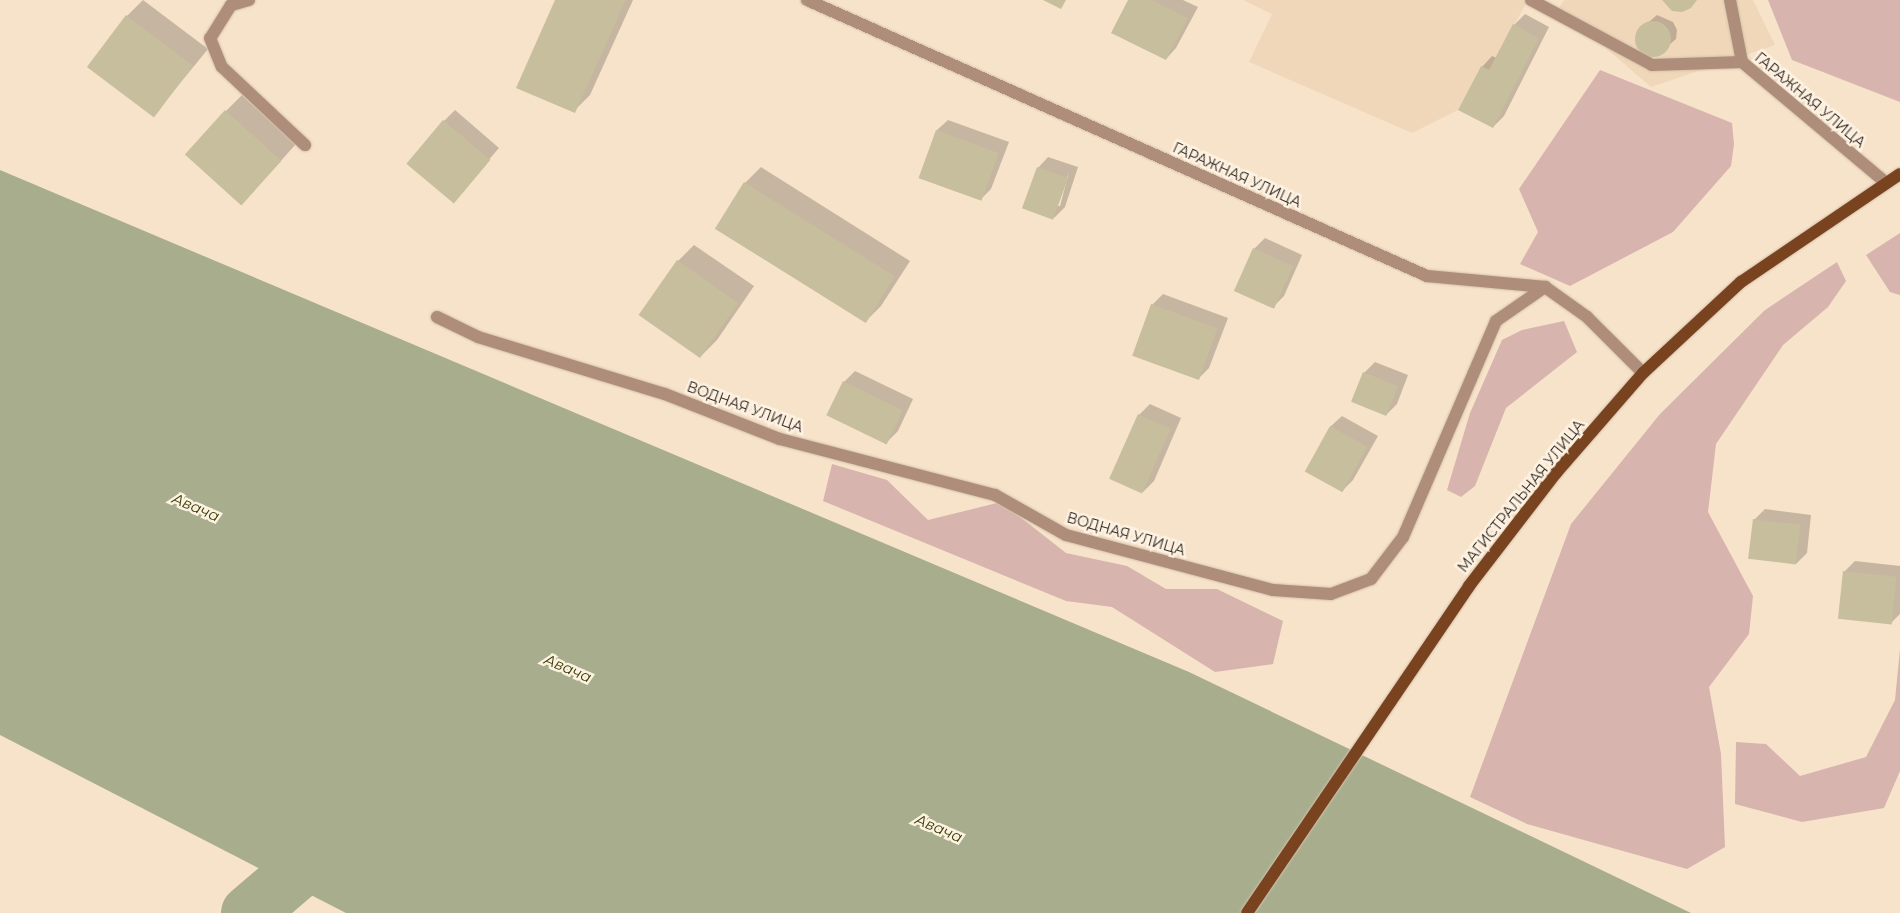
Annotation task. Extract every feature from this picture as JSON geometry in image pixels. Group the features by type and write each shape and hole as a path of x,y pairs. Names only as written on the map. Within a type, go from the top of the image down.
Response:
{"main road":[{"name":"МАГИСТРАЛЬНАЯ УЛИЦА","path":"1247,913 1469,586 1550,480 1643,373 1740,282 1900,174"}],"street":[{"path":"249,0 231,5 210,38 222,67 305,145"},
{"name":"ГАРАЖНАЯ УЛИЦА","path":"807,0 1427,276 1545,287"},
{"path":"1531,0 1652,66 1742,62"},
{"name":"ГАРАЖНАЯ УЛИЦА","path":"1730,0 1742,62 1886,183"},
{"path":"1545,287 1587,317 1643,373"},
{"name":"ВОДНАЯ УЛИЦА","path":"437,317 478,337 674,397 780,439 995,495 1066,536 1273,590 1330,594 1371,579 1403,537 1496,321 1545,287"}],"shaded area":[{"path":"1243,0 1528,0 1489,70 1480,67 1458,110 1412,133 1249,62 1272,14"},
{"path":"1564,0 1753,0 1775,45 1651,87 1559,8"},
{"path":"1768,0 1900,0 1900,102 1792,60"},
{"path":"1600,70 1732,123 1734,144 1731,166 1673,232 1570,286 1520,264 1538,232 1519,189"},
{"path":"1900,233 1900,295 1890,292 1866,255"},
{"path":"1837,262 1846,281 1828,307 1783,345 1716,444 1708,512 1753,596 1749,634 1709,687 1721,754 1725,847 1687,869 1527,824 1470,797 1571,524 1660,414 1765,310"},
{"path":"1564,321 1577,352 1506,408 1475,486 1461,497 1447,490 1470,413 1502,340 1522,330"},
{"path":"832,464 887,480 928,520 1001,502 1066,553 1127,566 1166,589 1217,589 1283,621 1273,664 1215,672 1112,607 1066,601 823,501"},
{"path":"1900,649 1900,771 1884,808 1802,822 1735,804 1736,742 1766,744 1800,776 1866,757 1895,700"}],"water":[{"name":"Авача","path":"0,170 1189,672 1691,913 346,913 0,735"}],"building":[{"path":"555,0 626,0 575,113 516,88"},
{"path":"1043,0 1066,0 1061,9"},
{"path":"1128,0 1152,0 1188,18 1166,60 1111,33"},
{"path":"1662,0 1697,0 1691,8 1682,12 1672,11"},
{"path":"126,15 193,66 154,117 87,67"},
{"path":"1653,21 1660,22 1666,26 1670,32 1670,46 1666,52 1660,56 1653,57 1646,56 1640,52 1636,46 1635,39 1636,32 1640,26 1646,22"},
{"path":"1513,24 1539,38 1493,128 1458,110 1481,66 1489,70"},
{"path":"225,110 281,161 241,205 185,155"},
{"path":"443,120 490,160 454,204 406,164"},
{"path":"936,130 999,153 982,201 919,178"},
{"path":"1037,167 1068,178 1053,220 1022,208"},
{"path":"744,182 895,276 866,323 715,229"},
{"path":"1253,248 1293,266 1274,309 1234,291"},
{"path":"677,260 738,303 700,358 639,315"},
{"path":"1151,304 1218,328 1199,380 1132,356"},
{"path":"1363,372 1398,386 1386,416 1351,402"},
{"path":"843,381 903,410 887,445 826,415"},
{"path":"1138,414 1171,429 1142,494 1109,479"},
{"path":"1330,426 1368,447 1342,492 1305,471"},
{"path":"1753,519 1801,525 1796,565 1748,559"},
{"path":"1843,571 1897,577 1892,624 1838,619"}],"waterway":[{"path":"249,913 345,831"}]}
